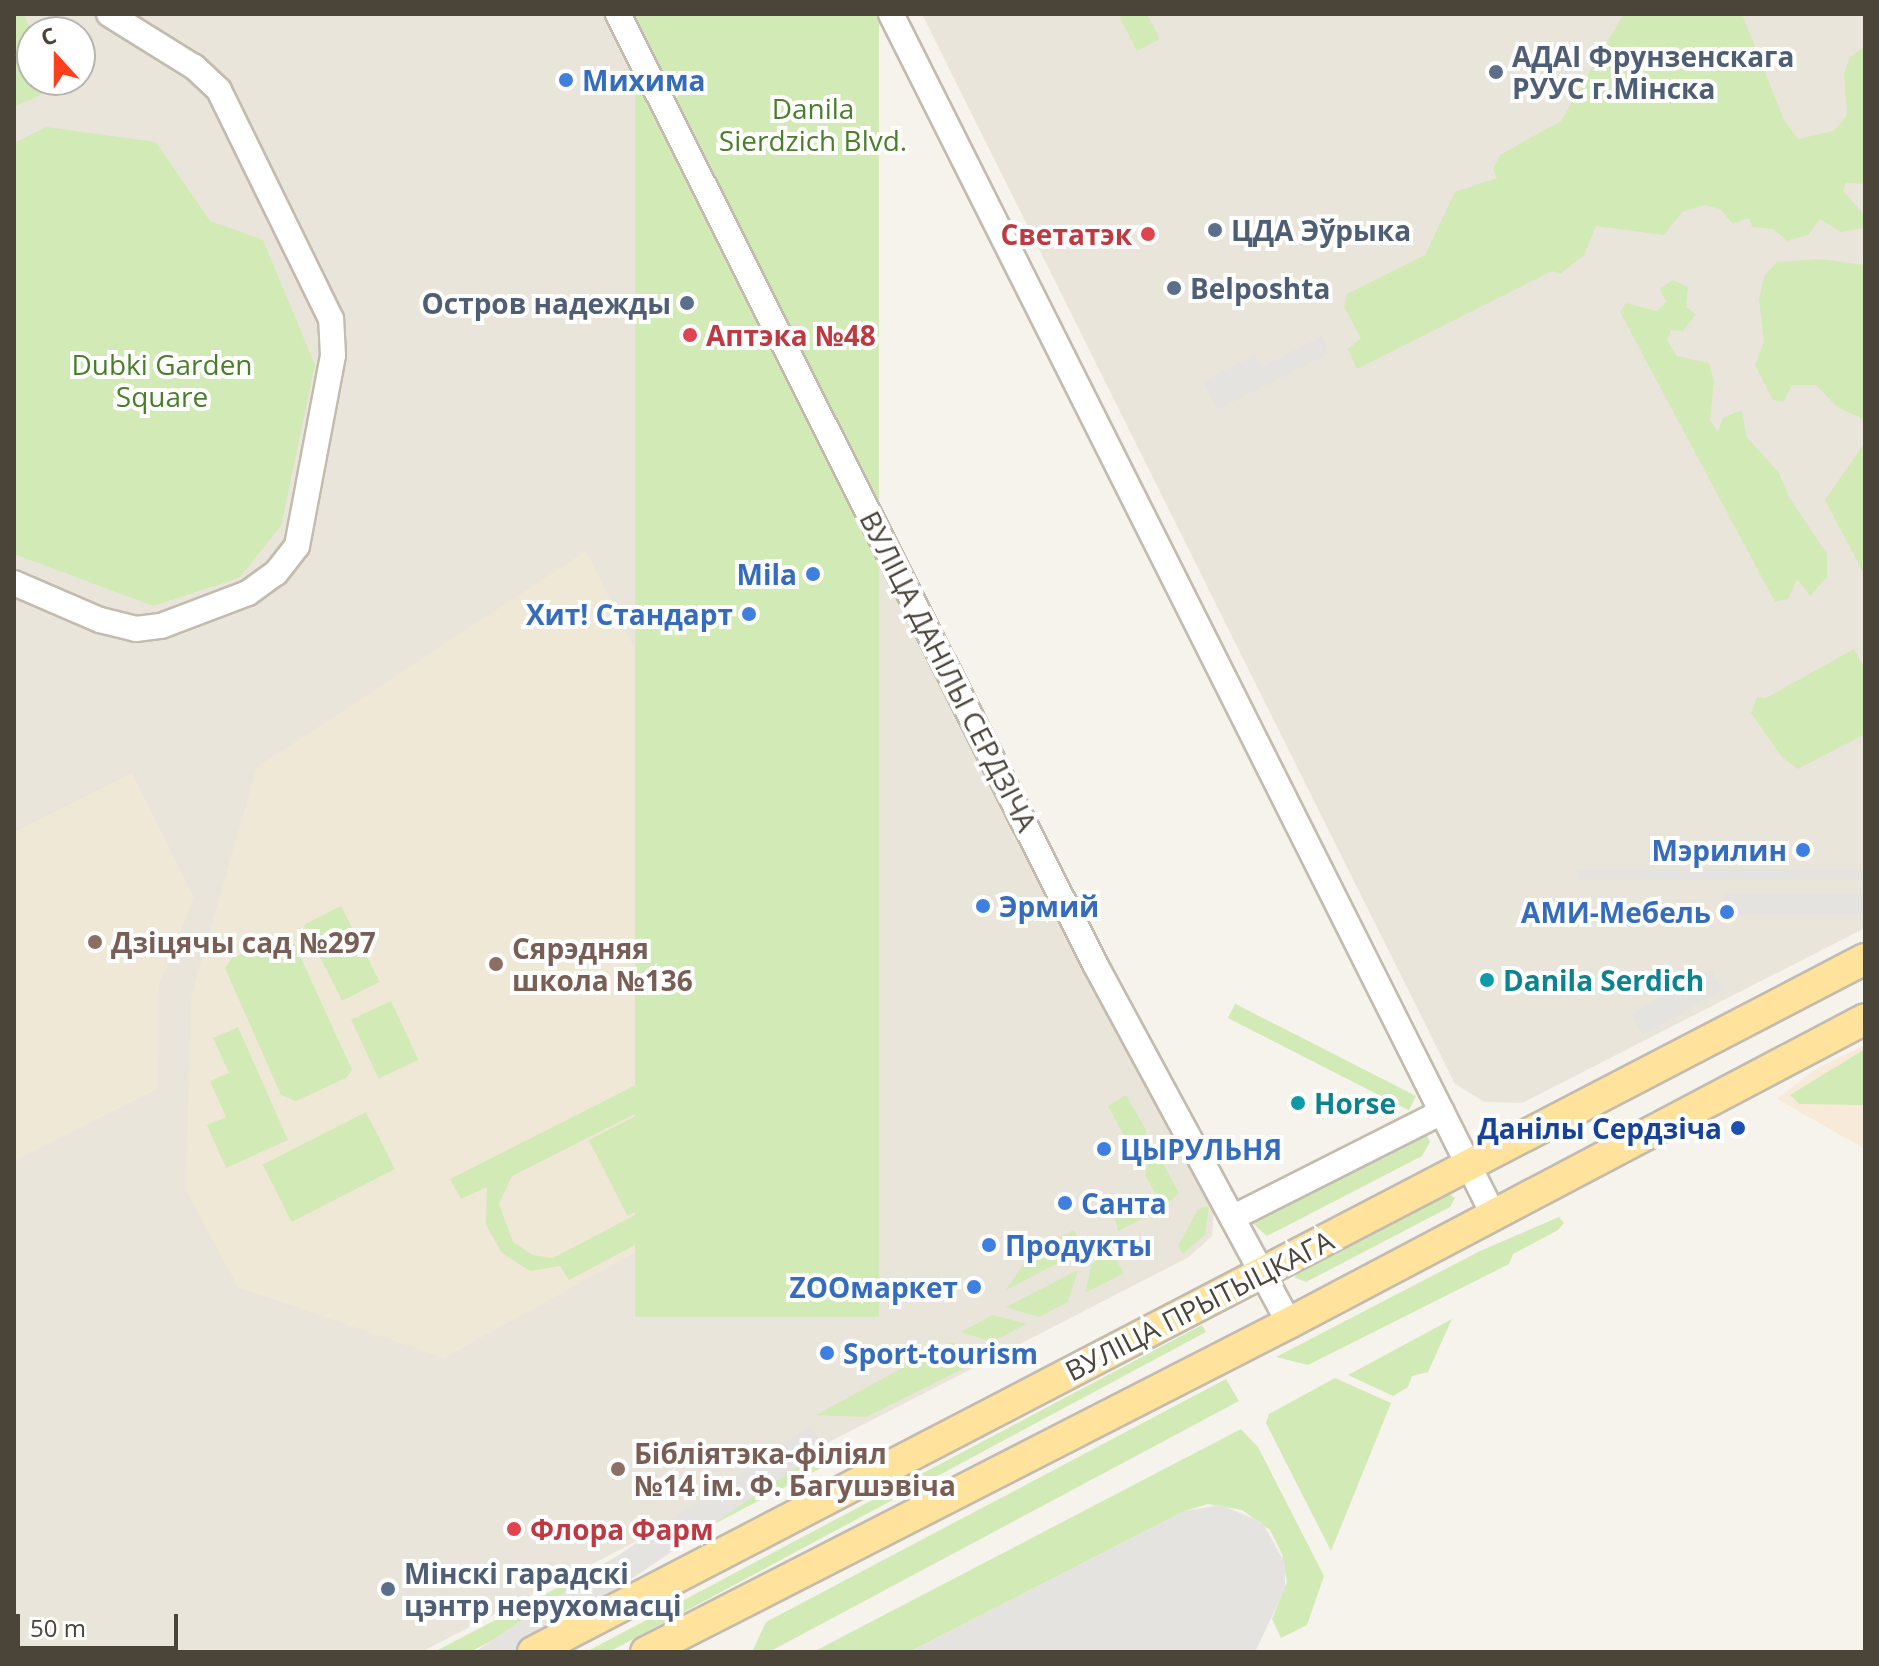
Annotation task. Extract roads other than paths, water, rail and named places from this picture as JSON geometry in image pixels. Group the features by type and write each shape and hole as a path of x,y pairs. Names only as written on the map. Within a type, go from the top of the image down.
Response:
{"main road":[{"name":"ВУЛІЦА ПРЫТЫЦКАГА","path":"533,1652 1865,959"},
{"name":"ВУЛІЦА ПРЫТЫЦКАГА","path":"646,1652 1289,1323 1865,1019"}],"street":[{"path":"14,583 100,620 136,629 161,626 248,593 276,573 297,546 333,355 331,319 219,90 194,67 109,14"},
{"name":"ВУЛІЦА ДАНІЛЫ СЕРДЗІЧА","path":"618,14 1095,964 1264,1271 1289,1323"},
{"path":"891,14 1494,1216"},
{"path":"1234,1217 1442,1112"}],"place":[{"name":"АДАІ Фрунзенскага РУУС г.Мінска","path":"1496,72"},
{"name":"Михима","path":"566,80"},
{"name":"ЦДА Эўрыка","path":"1215,230"},
{"name":"Светатэк","path":"1148,234"},
{"name":"Belposhta","path":"1174,288"},
{"name":"Остров надежды","path":"687,303"},
{"name":"Аптэка №48","path":"690,335"},
{"name":"Mila","path":"813,574"},
{"name":"Хит! Стандарт","path":"749,614"},
{"name":"Мэрилин","path":"1803,850"},
{"name":"Эрмий","path":"983,906"},
{"name":"АМИ-Мебель","path":"1727,912"},
{"name":"Дзіцячы сад №297","path":"95,942"},
{"name":"Сярэдняя школа №136","path":"496,964"},
{"name":"Danila Serdich","path":"1487,980"},
{"name":"Horse","path":"1298,1103"},
{"name":"Данілы Сердзіча","path":"1738,1128"},
{"name":"ЦЫРУЛЬНЯ","path":"1104,1149"},
{"name":"Санта","path":"1065,1203"},
{"name":"Продукты","path":"989,1245"},
{"name":"ZOOмаркет","path":"974,1287"},
{"name":"Sport-tourism","path":"827,1353"},
{"name":"Бібліятэка-філіял №14 ім. Ф. Багушэвіча","path":"618,1469"},
{"name":"Флора Фарм","path":"514,1529"},
{"name":"Мінскі гарадскі цэнтр нерухомасці","path":"388,1589"}],"park label":[{"name":"Danila Sierdzich Blvd.","path":"813,124"},
{"name":"Dubki Garden Square","path":"162,380"}]}
